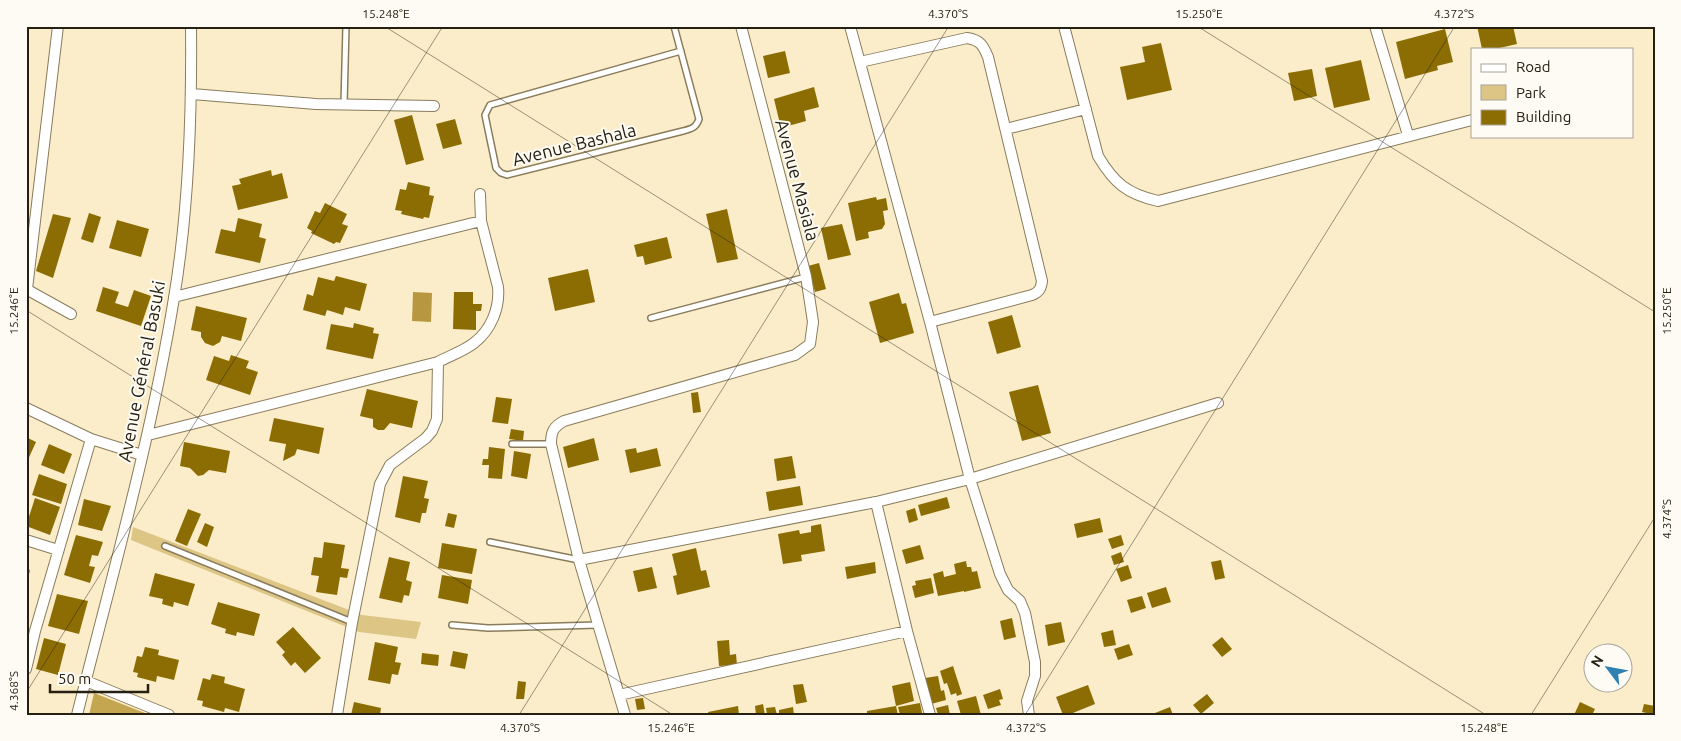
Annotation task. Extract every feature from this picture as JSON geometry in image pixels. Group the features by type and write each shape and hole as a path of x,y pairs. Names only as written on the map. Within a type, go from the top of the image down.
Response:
{"street":[{"path":"58,26 27,289 71,314"},
{"name":"Avenue Général Basuki","path":"77,715 148,435 174,297 185,205 192,94 191,26"},
{"name":"Avenue Masiala","path":"551,444 551,433 556,425 564,421 795,355 810,344 813,322 806,276 741,26"},
{"path":"850,26 930,322 970,479 1000,574 1008,590 1020,601 1025,613 1035,662 1034,676 1027,701 1029,715"},
{"path":"1064,26 1098,156 1109,175 1126,190 1141,197 1158,201 1471,120"},
{"path":"1375,26 1408,136"},
{"path":"860,62 967,38 977,40 984,45 988,57 1042,288 1038,293 1032,295 930,322"},
{"path":"192,94 316,104 434,106"},
{"path":"1006,129 1086,109"},
{"path":"148,435 438,362 473,344 483,334 496,313 498,305 498,287 481,220 480,194"},
{"path":"174,297 481,220"},
{"path":"337,715 352,623 380,484 390,466 426,438 432,430 436,420 438,362"},
{"path":"579,560 876,502 970,479 1218,403"},
{"path":"26,408 91,439 142,454"},
{"path":"26,669 31,630 58,550 91,439"},
{"path":"551,444 579,560 625,715"},
{"path":"876,502 907,631 930,715"},
{"path":"26,540 58,550"},
{"path":"619,695 907,631"},
{"path":"86,681 169,715"}],"lane":[{"path":"344,104 346,26"},
{"name":"Avenue Bashala","path":"674,26 681,51 699,119 691,129 507,175 501,173 496,168 485,115 490,105 681,51"},
{"path":"650,318 806,276"},
{"path":"512,444 551,444"},
{"path":"490,542 579,560"},
{"path":"165,546 352,623"},
{"path":"452,625 488,628 598,625"}],"green space":[{"path":"133,527 362,615 421,622 416,639 359,632 131,540"}],"shaded area":[{"path":"413,292 432,293 431,322 412,321"},
{"path":"94,693 150,715 89,715"}],"building":[{"path":"1477,26 1513,26 1517,44 1499,48 1482,48"},
{"path":"1445,29 1453,62 1437,66 1438,70 1405,79 1396,42"},
{"path":"1161,43 1172,90 1127,100 1120,67 1145,62 1142,47"},
{"path":"785,51 790,73 768,78 763,56"},
{"path":"1361,60 1370,100 1334,108 1325,68"},
{"path":"1312,69 1317,96 1294,101 1288,73"},
{"path":"814,87 819,107 804,111 806,121 781,128 774,99"},
{"path":"412,115 424,160 406,165 394,120"},
{"path":"455,119 462,144 443,149 436,124"},
{"path":"271,170 272,176 282,173 288,198 238,210 232,186 241,184 239,179"},
{"path":"408,182 430,187 429,195 434,196 429,218 424,217 423,219 401,214 402,211 395,210 400,189 406,190"},
{"path":"876,197 877,200 886,198 888,210 883,211 885,224 882,229 868,232 869,238 856,241 848,203"},
{"path":"325,203 347,214 342,224 348,226 340,243 336,242 334,244 311,233 312,231 307,228 315,211 320,213"},
{"path":"727,209 738,259 717,263 706,214"},
{"path":"89,213 101,217 93,243 81,239"},
{"path":"53,214 71,218 53,278 36,271"},
{"path":"238,218 262,224 259,237 266,239 260,263 215,253 221,229 235,232"},
{"path":"117,220 149,229 141,257 109,248"},
{"path":"842,224 851,255 828,260 821,228"},
{"path":"667,237 672,258 645,265 643,256 637,257 634,245"},
{"path":"819,263 826,289 815,292 808,266"},
{"path":"588,269 595,302 555,311 548,278"},
{"path":"336,276 367,284 360,311 345,307 343,315 327,310 325,316 303,310 307,294 313,296 318,277 334,281"},
{"path":"103,287 119,292 115,303 128,307 134,290 151,296 141,326 96,311"},
{"path":"454,292 473,292 473,304 482,304 481,311 476,311 476,330 453,329"},
{"path":"899,293 902,304 906,303 914,333 880,343 869,302"},
{"path":"196,306 247,318 241,341 222,336 220,342 213,346 205,343 201,337 201,332 191,330"},
{"path":"1012,315 1021,347 997,354 988,322"},
{"path":"354,323 374,328 373,333 379,334 373,359 326,349 331,324 353,328"},
{"path":"231,355 249,361 246,368 258,372 250,395 206,380 214,356 229,361"},
{"path":"1038,385 1051,433 1022,441 1009,392"},
{"path":"367,389 418,401 412,428 390,423 384,430 378,430 373,427 373,419 360,416"},
{"path":"698,392 701,412 693,413 691,393"},
{"path":"496,397 512,399 508,424 492,422"},
{"path":"274,418 324,428 319,454 297,449 295,455 283,461 286,444 269,441"},
{"path":"511,429 524,431 523,441 509,439"},
{"path":"26,437 36,442 26,464"},
{"path":"594,438 599,460 568,468 563,447"},
{"path":"184,442 230,451 226,473 209,470 203,475 198,476 190,468 180,466"},
{"path":"49,444 72,454 64,474 41,465"},
{"path":"489,447 505,449 502,479 488,478 489,465 482,465 483,459 488,459"},
{"path":"636,448 637,453 657,448 661,466 630,473 625,450"},
{"path":"514,451 531,454 527,479 511,476"},
{"path":"792,456 796,478 777,481 774,459"},
{"path":"39,474 67,484 61,504 32,495"},
{"path":"403,476 428,481 424,498 429,499 426,513 422,513 420,523 395,517"},
{"path":"800,486 803,505 769,511 766,492"},
{"path":"947,497 950,508 921,516 918,505"},
{"path":"35,498 60,507 50,535 26,526"},
{"path":"84,499 111,506 102,531 78,525"},
{"path":"915,508 918,520 909,523 906,511"},
{"path":"188,509 201,514 187,546 175,541"},
{"path":"448,513 457,515 454,528 445,526"},
{"path":"1100,518 1103,532 1077,538 1074,524"},
{"path":"205,523 214,527 207,547 197,542"},
{"path":"821,524 825,551 801,555 802,561 783,564 778,534 799,530 800,534 811,532 811,526"},
{"path":"76,535 103,542 98,556 92,555 89,566 95,567 90,583 64,575"},
{"path":"1121,535 1124,545 1112,549 1108,539"},
{"path":"324,542 345,545 341,568 349,569 347,578 340,577 337,595 316,592 319,576 311,575 314,557 322,558"},
{"path":"442,543 477,549 472,574 438,568"},
{"path":"920,545 924,559 906,564 902,550"},
{"path":"696,548 701,571 706,570 710,587 677,595 673,576 677,575 672,554"},
{"path":"1121,552 1124,562 1114,565 1111,556"},
{"path":"389,557 410,562 406,580 412,582 409,596 404,595 402,603 379,598"},
{"path":"1221,560 1225,578 1215,580 1211,562"},
{"path":"966,561 967,567 971,567 972,572 977,571 981,588 938,596 933,574 943,571 944,577 956,574 954,564"},
{"path":"875,562 876,573 847,579 845,567"},
{"path":"1128,565 1132,578 1121,582 1116,569"},
{"path":"652,567 657,588 638,592 633,571"},
{"path":"26,569 30,570 27,582 26,582"},
{"path":"155,573 195,584 188,606 174,602 173,607 162,604 163,599 149,596"},
{"path":"442,575 472,580 468,604 438,598"},
{"path":"931,578 934,593 915,598 912,586 916,585 915,581"},
{"path":"1166,587 1171,602 1152,608 1147,593"},
{"path":"57,594 88,601 79,634 48,626"},
{"path":"1142,596 1146,608 1131,613 1127,600"},
{"path":"218,602 260,614 254,636 237,632 236,636 225,633 226,629 211,624"},
{"path":"1012,618 1016,637 1004,640 1000,621"},
{"path":"1061,622 1065,642 1048,646 1045,625"},
{"path":"293,627 321,658 305,673 295,662 291,666 282,655 285,652 276,642"},
{"path":"1113,630 1116,645 1104,647 1101,633"},
{"path":"1222,637 1232,649 1222,657 1212,645"},
{"path":"44,638 66,644 58,675 36,669"},
{"path":"729,640 730,655 736,654 737,665 719,666 717,641"},
{"path":"375,642 398,647 395,662 401,663 398,675 392,674 390,684 368,680"},
{"path":"1129,644 1133,655 1118,660 1114,649"},
{"path":"145,647 159,650 158,655 179,660 174,680 157,676 156,682 137,677 138,673 133,672 137,656 142,657"},
{"path":"453,651 468,654 465,669 450,666"},
{"path":"422,653 439,655 438,666 421,664"},
{"path":"953,666 962,694 957,696 956,693 951,695 947,683 944,684 940,671"},
{"path":"212,674 225,677 224,683 245,689 239,712 225,708 224,712 202,706 203,701 197,700 203,678 210,680"},
{"path":"938,676 941,691 944,690 946,700 931,704 925,678"},
{"path":"518,681 526,682 524,699 516,699"},
{"path":"910,682 914,701 896,706 892,686"},
{"path":"803,684 807,702 796,704 793,685"},
{"path":"1088,685 1095,704 1068,715 1063,715 1056,697"},
{"path":"1000,689 1003,699 999,700 1001,705 988,709 983,695"},
{"path":"1207,694 1214,703 1201,714 1193,705"},
{"path":"976,696 981,715 961,715 957,701"},
{"path":"643,698 645,709 637,710 635,699"},
{"path":"354,702 381,708 380,715 351,715"},
{"path":"1580,702 1595,709 1592,715 1574,715"},
{"path":"920,703 922,713 900,715 898,707"},
{"path":"763,704 765,715 756,715 755,706"},
{"path":"1644,704 1655,706 1655,715 1642,712"},
{"path":"948,705 950,715 938,715 936,708"},
{"path":"738,706 739,715 709,715 708,712"},
{"path":"896,706 898,715 867,715 867,711"},
{"path":"775,707 777,715 767,715 766,708"},
{"path":"793,707 794,715 779,715 779,710"},
{"path":"1170,707 1173,715 1156,715 1155,713"}]}
